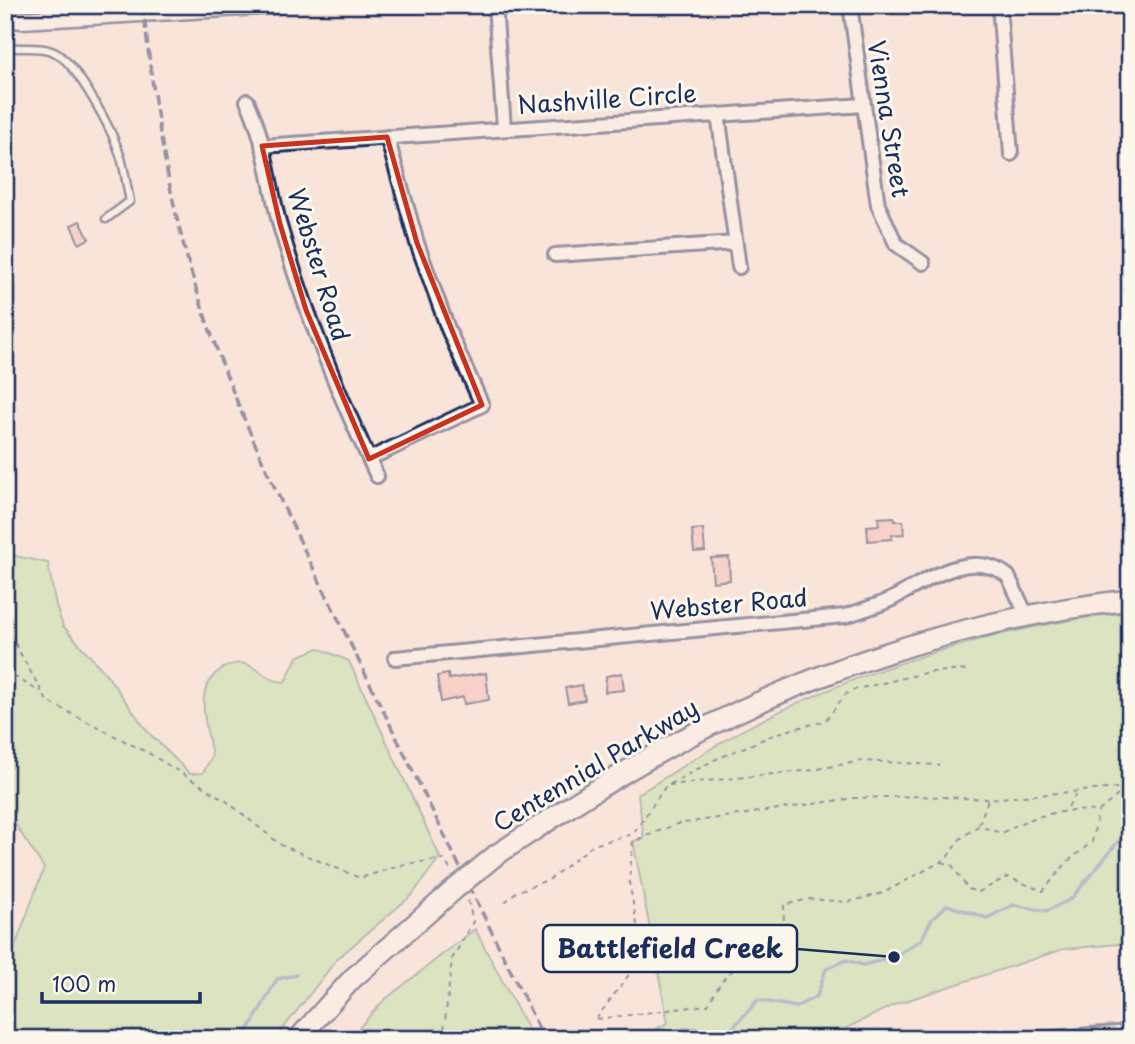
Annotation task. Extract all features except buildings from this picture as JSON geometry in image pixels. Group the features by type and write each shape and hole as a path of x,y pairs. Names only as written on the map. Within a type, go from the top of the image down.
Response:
{"main road":[{"name":"Centennial Parkway","path":"298,1039 352,979 496,855 643,761 739,711 821,676 902,649 1027,616 1130,600"}],"street":[{"path":"5,18 22,20 144,15 276,5"},
{"path":"495,5 504,128"},
{"name":"Vienna Street","path":"850,5 878,205 896,244 923,263"},
{"path":"999,5 1011,154"},
{"name":"Webster Road","path":"247,101 306,310 339,394 377,475"},
{"path":"718,114 864,105"},
{"name":"Nashville Circle","path":"261,146 718,114 739,267"},
{"path":"369,459 482,405 448,329 416,243 387,137"},
{"path":"555,255 736,243"},
{"name":"Webster Road","path":"395,658 845,616 891,599 955,568 980,563 1008,576 1027,616"},
{"path":"1038,1039 1130,1032"}],"lane":[{"path":"5,47 33,47 58,54 74,71 119,152 130,201 106,219"}],"path":[{"path":"5,626 47,701 150,754 225,800 281,845 360,878 405,864 444,859"},
{"path":"505,902 516,892 550,879 593,845 633,834 668,785 714,760 778,733 825,721 845,695 853,690 929,672 969,670"},
{"path":"5,671 42,693"},
{"path":"668,785 812,770 862,761 939,765"},
{"path":"988,799 978,826 960,839 940,862 883,893 848,902 809,899 784,905 783,950 766,964 734,969 720,984 708,1005 596,1019 643,956 629,882 633,841 677,824 853,798 988,799 1129,787"},
{"path":"978,826 1002,833 1025,819 1066,809 1098,811 1129,787"},
{"path":"1066,809 1076,793"},
{"path":"940,862 952,865 968,889 979,891 1007,877 1043,891 1068,861 1093,842 1098,811"},
{"path":"443,1039 452,959 473,922 470,904"}],"highlighted area":[{"path":"387,137 417,243 482,405 369,459 306,310 280,224 262,146"}],"green space":[{"path":"5,551 11,555 48,563 56,606 63,626 106,674 148,732 190,774 203,773 212,756 205,719 204,695 214,675 225,667 246,664 274,680 285,682 297,657 318,648 349,661 440,857 412,895 338,958 275,1039 5,1039 5,974 44,868 5,809"},
{"path":"1130,612 1130,943 1064,949 896,1004 824,1039 635,1039 668,1023 633,841 644,839 638,794 743,730 833,688 881,670 931,653 1032,627"},
{"path":"475,929 533,1039 349,1039 383,1001"}],"waterway":[{"path":"655,1039 687,1028 701,1029 719,1036 729,1032 758,1000 796,1007 817,996 826,969 846,960 863,965 894,957 921,940 932,919 947,905 987,918 1013,905 1047,911 1071,899 1130,827"},
{"path":"237,1039 248,1031 277,979 296,975"},
{"path":"366,1030 368,1039"}],"railway":[{"path":"143,5 156,107 175,208 192,275 224,369 283,506 544,1039"}],"place":[{"name":"Battlefield Creek","path":"894,957"}]}
